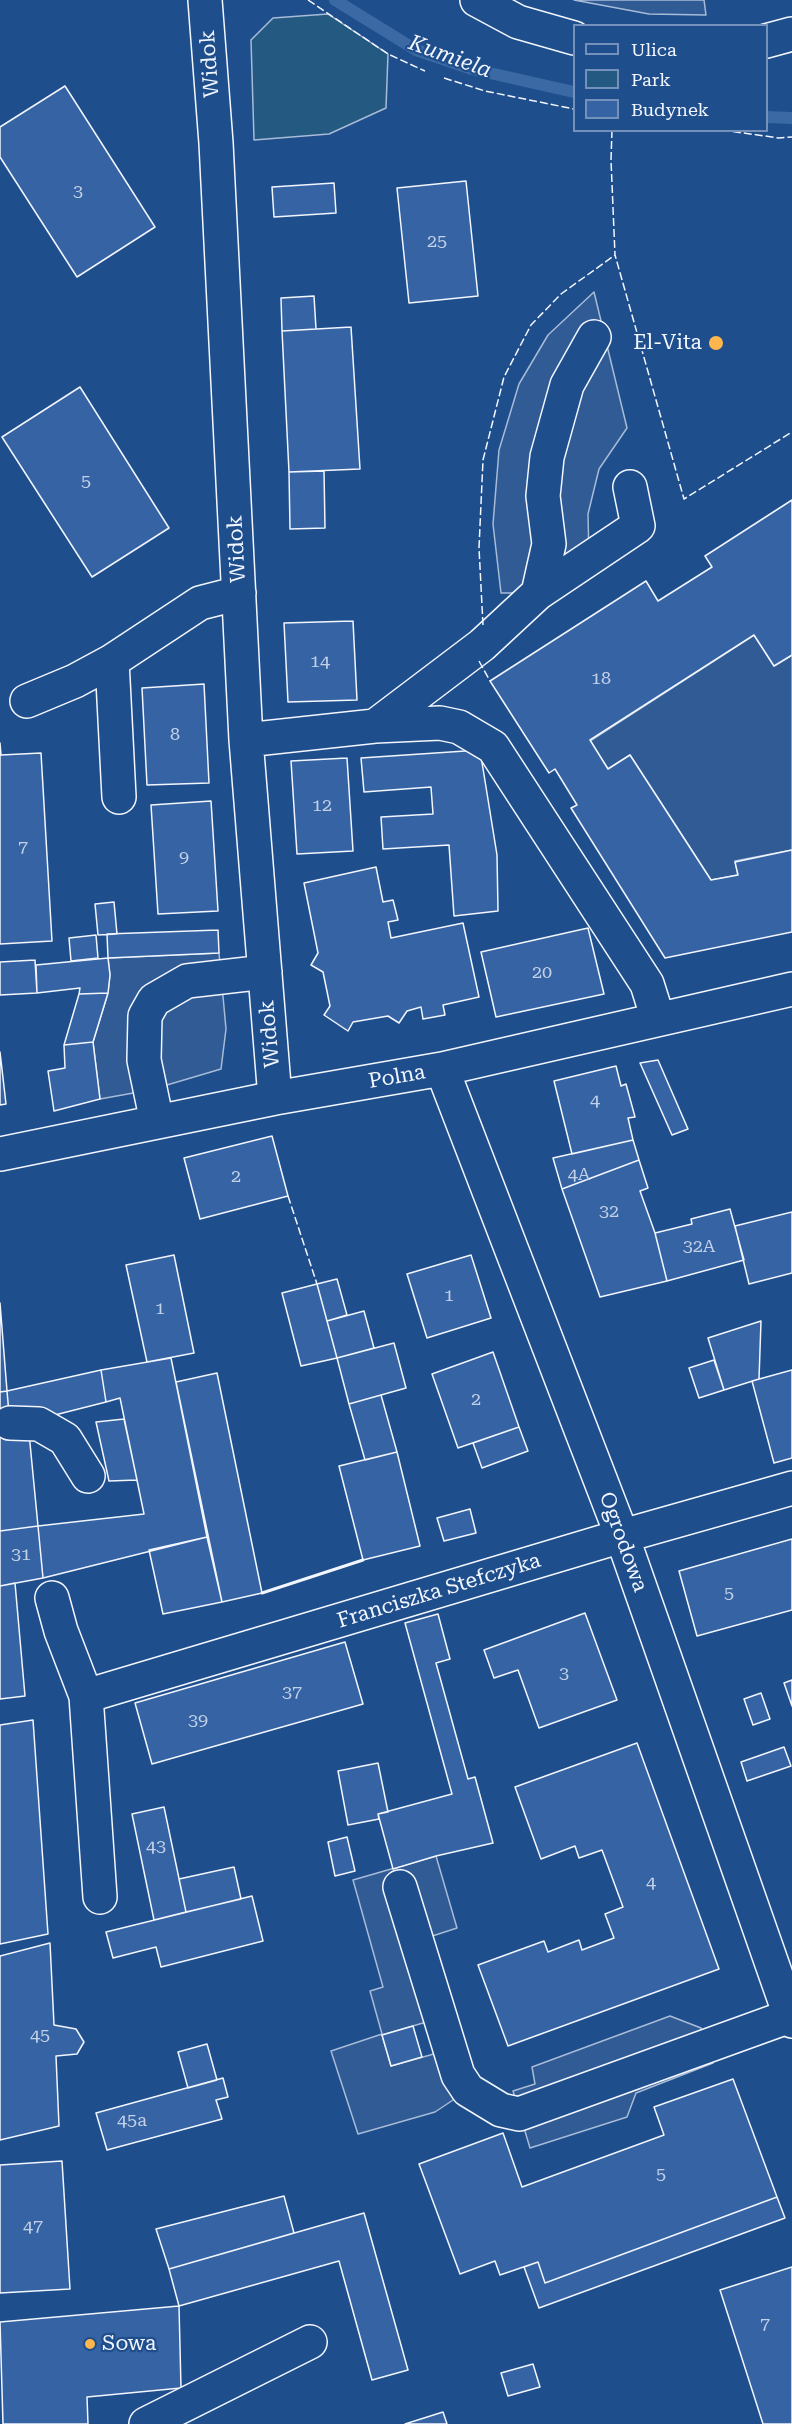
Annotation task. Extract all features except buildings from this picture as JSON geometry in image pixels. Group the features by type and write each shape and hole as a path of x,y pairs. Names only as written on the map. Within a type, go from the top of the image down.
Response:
{"street":[{"name":"Widok","path":"205,0 216,143 246,740 275,1098"},
{"path":"477,0 518,22 573,38"},
{"path":"768,40 792,34"},
{"path":"538,593 549,544 543,496 547,457 567,385 594,338"},
{"path":"375,726 482,645 538,593 638,526 630,487"},
{"path":"27,700 75,681 112,661 200,603 239,593"},
{"path":"112,661 119,797"},
{"path":"246,740 375,726 440,723 459,727 494,747 646,984 658,1019"},
{"path":"157,1122 144,1060 145,1016 154,1000 187,981 265,972"},
{"name":"Polna","path":"0,1154 275,1098 442,1069 792,989"},
{"name":"Ogrodowa","path":"442,1069 622,1536 791,2018"},
{"path":"10,1423 39,1424 65,1439 88,1476"},
{"name":"Franciszka Stefczyka","path":"86,1696 622,1536 792,1488"},
{"path":"52,1598 61,1631 86,1696 100,1897"},
{"path":"400,1887 458,2075 468,2090 501,2110 519,2114 791,2018"},
{"path":"146,2424 310,2342"}],"green space":[{"path":"328,14 388,54 386,108 329,134 254,140 251,40 273,18"}],"shaded area":[{"path":"574,0 704,0 706,15 649,14"},
{"path":"594,292 627,428 599,469 588,514 589,559 538,593 501,593 493,524 499,450 519,384 548,335"},
{"path":"754,635 774,666 792,655 792,850 735,861 738,875 711,880 630,755 608,769 590,741"},
{"path":"219,953 226,1029 221,1069 150,1090 100,1099 93,1042 108,993 110,975 108,958"},
{"path":"436,1856 457,1928 417,1941 440,2018 382,2035 391,2066 448,2050 468,2090 435,2112 358,2134 331,2051 382,2034 370,1991 383,1987 353,1880"},
{"path":"670,2016 701,2028 713,2063 636,2093 627,2117 530,2148 513,2091 535,2084 532,2067"}],"waterway":[{"name":"Kumiela","path":"335,0 416,50 472,69 573,92"},
{"name":"Kumiela","path":"768,117 792,118"}],"fence":[{"path":"308,0 388,54 425,71"},
{"path":"444,78 485,91 573,109"},
{"path":"612,132 615,255 684,499 792,432"},
{"path":"736,132 779,138 792,137"},
{"path":"483,625 479,548 483,460 504,377 531,325 561,294 615,255"},
{"path":"479,661 490,681"},
{"path":"288,1196 317,1284"}],"wall":[{"path":"262,1593 363,1560"}],"place":[{"name":"El-Vita","path":"716,343"},
{"name":"Sowa","path":"90,2344"}]}
